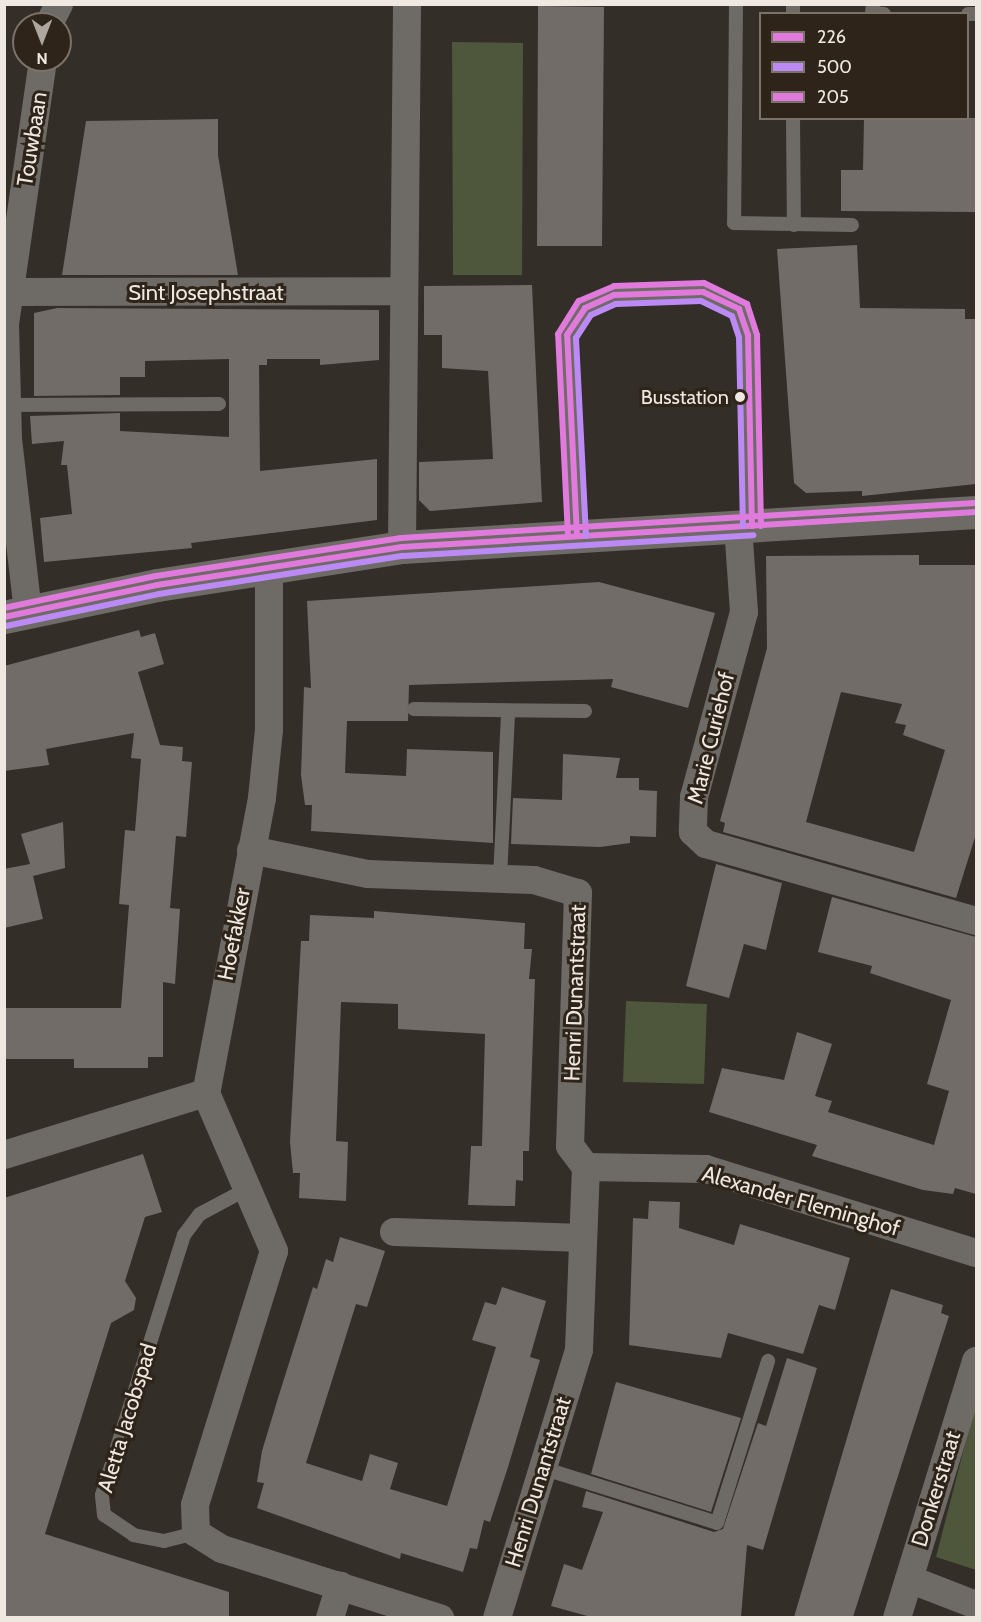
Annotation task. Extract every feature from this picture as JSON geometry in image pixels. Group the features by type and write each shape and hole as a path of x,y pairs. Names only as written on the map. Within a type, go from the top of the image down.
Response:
{"street":[{"path":"402,547 407,4"},
{"name":"Touwbaan","path":"16,614 6,405 8,292 42,72"},
{"name":"Sint Josephstraat","path":"8,292 404,291"},
{"path":"16,614 269,566 402,547 976,512"},
{"name":"Marie Curiehof","path":"745,526 744,612 694,797 693,832 706,844 976,921"},
{"name":"Hoefakker","path":"206,1093 251,850 270,730 269,566"},
{"name":"Henri Dunantstraat","path":"251,850 368,874 534,880 578,893 570,1146 586,1167 579,1350 497,1617"},
{"path":"4,1155 206,1093 249,1188 274,1251 195,1505 195,1533 222,1549 440,1617"},
{"name":"Alexander Fleminghof","path":"586,1167 706,1169 976,1253"},
{"path":"394,1232 583,1238"},
{"name":"Donkerstraat","path":"897,1617 976,1361"},
{"path":"909,1579 976,1605"},
{"path":"330,1617 340,1586"}],"lane":[{"path":"736,4 734,223 852,225"},
{"path":"793,120 794,225"},
{"path":"577,536 567,335 585,308 614,296 703,292 739,309 748,335 745,526"},
{"path":"6,405 219,404"},
{"path":"414,709 508,712 585,711"},
{"path":"500,879 508,712"},
{"name":"Aletta Jacobspad","path":"195,1533 164,1541 134,1535 104,1515 102,1495 184,1235 200,1214 249,1188"},
{"path":"542,1468 717,1523 768,1360"}],"green space":[{"path":"452,42 523,43 522,275 453,275"},
{"path":"626,1001 707,1004 704,1084 623,1082"},
{"path":"976,1402 976,1570 936,1557"}],"building":[{"path":"538,6 604,7 602,246 537,246"},
{"path":"969,118 976,118 976,212 841,211 841,170 863,170 864,120 969,120"},
{"path":"218,119 218,155 238,275 62,275 86,121"},
{"path":"857,245 860,308 965,309 965,319 976,319 976,484 862,496 862,491 806,493 794,483 777,249"},
{"path":"532,285 542,502 430,511 419,500 419,462 493,459 488,371 442,368 442,335 424,335 424,286"},
{"path":"57,308 379,310 379,360 320,365 320,359 267,359 267,365 259,365 260,471 377,459 377,520 191,543 192,548 44,562 40,518 72,514 67,465 61,465 64,441 32,444 30,416 120,413 120,431 229,437 229,359 145,361 145,377 120,377 120,395 34,396 34,313"},
{"path":"919,555 919,565 976,565 976,834 956,898 723,832 725,823 720,821 767,648 766,556","holes":["841,692 902,704 895,723 906,725 903,735 945,750 914,852 806,822"]},
{"path":"599,582 715,613 688,708 611,687 613,679 409,685 408,721 347,721 345,773 406,776 407,749 493,752 493,843 311,831 312,805 305,805 301,775 304,687 311,688 307,601"},
{"path":"139,630 141,637 155,633 164,664 138,672 160,745 183,747 182,761 192,762 186,837 176,836 170,908 180,909 175,984 163,982 163,1057 148,1057 148,1068 74,1068 74,1059 4,1059 4,1008 121,1008 129,905 119,904 125,830 135,831 141,759 131,758 134,733 46,749 49,765 4,771 4,666"},
{"path":"563,754 620,758 616,778 639,778 639,790 657,791 656,837 630,836 630,843 600,847 511,844 513,798 562,800"},
{"path":"63,822 65,868 33,876 43,919 4,928 4,869 30,864 21,834"},
{"path":"716,864 782,883 766,950 744,944 729,998 686,986"},
{"path":"832,897 976,937 976,1194 955,1188 953,1194 923,1190 812,1156 817,1145 709,1112 722,1068 784,1080 797,1032 832,1044 815,1096 832,1101 828,1112 934,1145 949,1091 927,1084 951,1000 870,973 872,966 818,952"},
{"path":"374,911 525,923 524,949 532,949 529,979 535,979 529,1151 523,1151 523,1181 516,1180 515,1206 468,1205 471,1146 482,1146 485,1034 398,1029 398,1004 341,1002 336,1141 348,1142 346,1201 299,1198 300,1173 293,1173 290,1142 301,941 309,941 310,915 374,918"},
{"path":"143,1154 162,1212 145,1217 125,1281 136,1298 134,1310 111,1323 45,1534 229,1592 229,1617 4,1617 4,1198"},
{"path":"649,1201 680,1202 679,1228 734,1245 740,1224 850,1258 835,1310 819,1305 803,1354 728,1333 721,1358 629,1345 633,1218 648,1219"},
{"path":"340,1237 385,1251 367,1307 356,1304 306,1463 362,1481 370,1454 398,1463 390,1489 447,1506 496,1347 472,1340 485,1302 496,1305 502,1287 546,1301 530,1357 540,1360 508,1467 490,1522 484,1520 477,1549 470,1548 463,1572 401,1553 400,1559 257,1508 264,1483 257,1482 262,1451 278,1398 313,1287 317,1289 326,1259 333,1262"},
{"path":"891,1289 943,1305 941,1313 949,1316 853,1617 794,1617"},
{"path":"787,1358 817,1368 763,1550 747,1545 741,1617 591,1617 551,1606 564,1564 582,1570 603,1512 582,1507 586,1491 714,1532 723,1529 758,1423 766,1426"},
{"path":"616,1382 741,1418 711,1512 591,1474"}],"transit line":[{"name":"205","path":"568,536 558,334 579,301 614,286 704,283 747,304 757,335 761,526"},
{"name":"226","path":"577,536 567,335 585,308 614,295 703,292 739,309 748,335 752,526"},
{"name":"500","path":"586,536 576,338 591,315 616,304 701,301 732,316 739,337 743,526"},
{"name":"205","path":"4,608 156,576 401,538 975,503"},
{"name":"226","path":"4,617 157,585 402,547 976,512"},
{"name":"500","path":"6,626 159,594 403,556 753,535"}],"place":[{"name":"Busstation","path":"740,397"}]}
